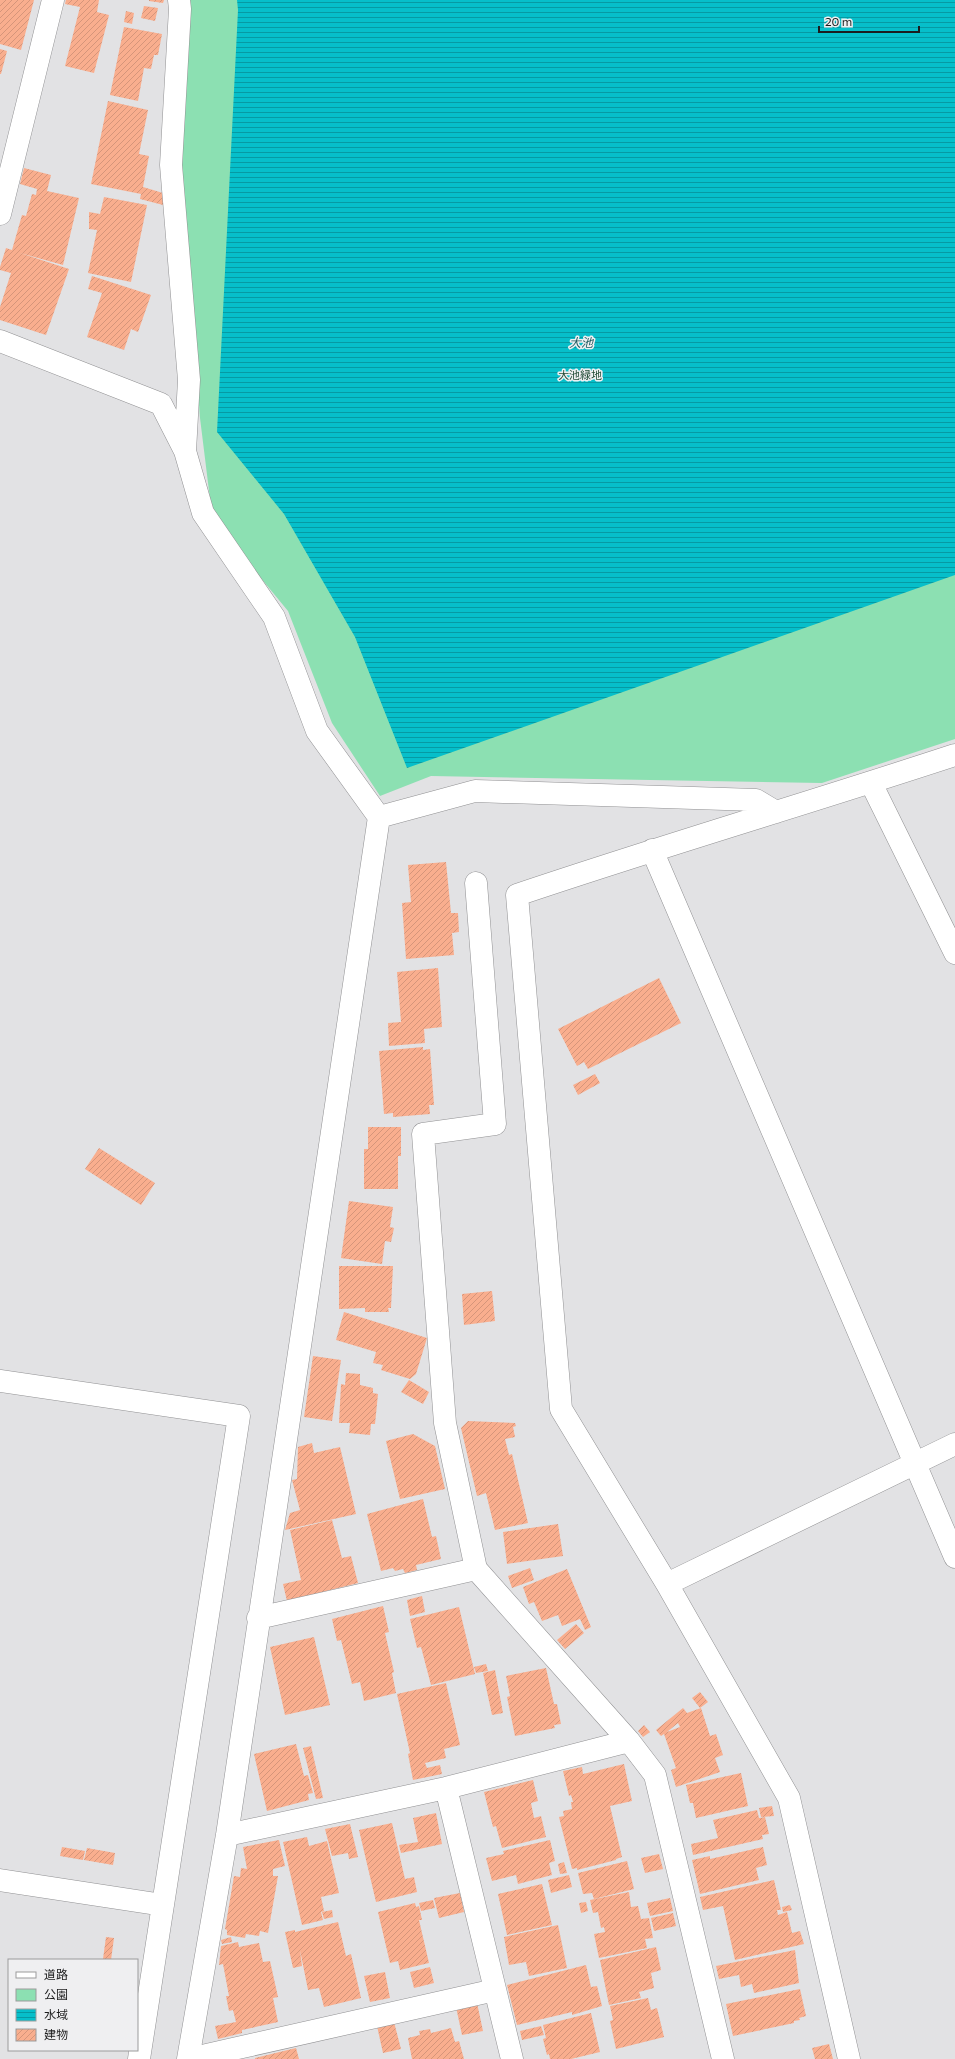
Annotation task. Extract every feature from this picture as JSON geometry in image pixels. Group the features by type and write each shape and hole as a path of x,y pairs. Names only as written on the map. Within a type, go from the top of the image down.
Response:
{"street":[{"path":"0,214 54,0"},
{"path":"179,0 180,9 171,166 189,380 185,451"},
{"path":"0,340 160,404 185,451 203,513 274,617 318,731 379,817 258,1618 227,1835 188,2059 495,1990"},
{"path":"849,2059 790,1798 667,1584 561,1409 517,895 652,850 871,783 955,755"},
{"path":"871,783 955,953"},
{"path":"379,817 476,791 756,800 776,812"},
{"path":"652,850 955,1557"},
{"path":"476,883 495,1124 423,1134 445,1423 476,1569 629,1741 655,1775 723,2059"},
{"path":"0,1381 238,1416 139,2059"},
{"path":"667,1584 955,1444"},
{"path":"258,1618 476,1569"},
{"path":"227,1835 446,1788 629,1741"},
{"path":"446,1788 512,2059"},
{"path":"0,1880 163,1905"}],"green space":[{"name":"大池","path":"189,0 955,0 955,739 822,783 431,776 380,796 332,723 288,611 246,560 211,507 200,418 180,163"}],"water":[{"name":"大池","path":"237,0 955,0 955,575 407,768 355,637 284,514 217,432 238,10"}],"building":[{"path":"0,0 34,0 21,50 0,44"},
{"path":"66,0 99,0 97,12 109,15 94,73 65,66 80,7 65,4"},
{"path":"149,0 164,0 163,3"},
{"path":"144,6 158,8 155,21 141,18"},
{"path":"126,11 134,13 132,24 124,22"},
{"path":"124,27 162,34 158,55 154,55 151,69 144,68 138,101 110,95"},
{"path":"0,49 7,51 1,74 0,74"},
{"path":"108,101 148,110 139,154 149,156 143,187 163,193 163,205 140,199 141,194 91,184"},
{"path":"24,168 51,175 47,191 79,198 63,265 20,253 69,269 46,335 0,320 0,307 11,273 0,270 0,267 6,248 12,250 22,215 26,216 32,194 36,195 37,189 20,184"},
{"path":"104,197 147,205 131,282 88,273 97,230 89,229 89,212 100,214"},
{"path":"92,276 151,295 138,332 131,329 124,350 87,337 102,293 88,289"},
{"path":"446,862 451,913 458,913 459,932 452,933 454,955 406,959 402,903 411,902 408,865"},
{"path":"438,968 442,1027 424,1029 425,1043 389,1046 388,1023 401,1022 397,972"},
{"path":"659,978 681,1023 588,1069 584,1062 577,1066 558,1029"},
{"path":"423,1047 423,1050 430,1049 434,1105 429,1105 430,1114 393,1117 393,1113 384,1114 379,1051"},
{"path":"595,1074 600,1083 578,1095 573,1085"},
{"path":"368,1127 401,1127 401,1156 398,1156 398,1189 364,1189 364,1149 368,1149"},
{"path":"99,1148 155,1183 141,1205 85,1169"},
{"path":"349,1201 393,1207 390,1227 394,1228 391,1242 385,1241 382,1264 341,1258"},
{"path":"339,1266 393,1266 391,1308 388,1308 389,1312 365,1312 365,1308 339,1309"},
{"path":"492,1291 495,1321 464,1325 462,1294"},
{"path":"344,1312 427,1338 416,1374 410,1379 381,1370 383,1365 373,1363 376,1352 336,1340"},
{"path":"313,1356 341,1360 332,1421 304,1417"},
{"path":"346,1373 360,1374 360,1385 373,1388 373,1393 378,1394 375,1424 371,1424 370,1435 349,1433 350,1423 339,1423 341,1384 345,1385"},
{"path":"409,1380 429,1392 423,1404 401,1392"},
{"path":"468,1421 515,1423 516,1426 513,1427 515,1437 505,1439 509,1455 512,1454 528,1523 495,1530 486,1493 477,1496 461,1428"},
{"path":"413,1434 435,1446 445,1489 400,1499 386,1441"},
{"path":"312,1443 314,1453 340,1447 356,1514 285,1530 290,1513 300,1510 292,1480 297,1479 298,1447"},
{"path":"423,1499 432,1537 436,1536 441,1559 416,1565 417,1570 405,1573 403,1569 395,1571 393,1568 381,1571 367,1514"},
{"path":"332,1520 342,1558 351,1556 358,1583 287,1601 283,1584 301,1580 290,1530"},
{"path":"558,1524 563,1556 507,1564 503,1532"},
{"path":"530,1568 534,1580 512,1588 508,1576"},
{"path":"567,1569 591,1627 585,1630 580,1619 562,1626 558,1615 542,1621 534,1602 529,1604 523,1587"},
{"path":"422,1596 425,1612 410,1616 407,1600"},
{"path":"383,1606 389,1632 385,1633 394,1672 392,1673 396,1693 364,1701 360,1682 352,1684 341,1640 337,1641 332,1619"},
{"path":"459,1607 475,1674 431,1685 421,1647 417,1648 410,1619"},
{"path":"576,1624 584,1633 565,1649 557,1640"},
{"path":"314,1637 330,1705 285,1715 270,1647"},
{"path":"486,1664 488,1671 476,1673 474,1667"},
{"path":"546,1668 554,1704 557,1704 561,1724 554,1725 555,1728 515,1736 507,1697 510,1696 506,1676"},
{"path":"495,1670 503,1713 492,1715 483,1673"},
{"path":"446,1683 460,1745 444,1749 446,1758 425,1763 427,1768 440,1765 442,1774 413,1780 408,1754 410,1753 397,1694"},
{"path":"700,1692 708,1702 700,1708 692,1698"},
{"path":"683,1708 687,1713 701,1708 710,1736 716,1734 723,1755 715,1758 720,1772 676,1787 671,1770 676,1768 664,1734 661,1736 656,1730","holes":["678,1723 680,1727 667,1732"]},
{"path":"644,1725 650,1732 643,1737 638,1731"},
{"path":"296,1744 304,1776 308,1775 313,1793 308,1794 309,1800 267,1811 254,1754"},
{"path":"311,1746 323,1798 316,1799 303,1748"},
{"path":"624,1764 632,1801 610,1806 622,1857 616,1860 577,1870 577,1868 572,1869 559,1817 564,1816 563,1811 572,1809 571,1802 573,1802 571,1795 569,1796 563,1771 582,1767 583,1774"},
{"path":"741,1773 748,1806 696,1818 693,1803 690,1803 686,1785"},
{"path":"533,1780 538,1801 531,1803 534,1818 541,1816 546,1837 502,1848 496,1826 493,1827 484,1792"},
{"path":"772,1806 774,1816 761,1817 759,1808"},
{"path":"757,1810 759,1818 765,1817 769,1834 762,1835 763,1839 693,1855 691,1844 718,1838 713,1820"},
{"path":"436,1813 442,1844 401,1853 399,1845 418,1842 413,1818"},
{"path":"392,1823 405,1879 414,1877 417,1892 376,1902 359,1830"},
{"path":"350,1824 358,1857 349,1859 348,1853 332,1856 325,1829"},
{"path":"307,1837 309,1846 327,1841 339,1893 321,1897 324,1911 321,1912 323,1920 302,1925 283,1842"},
{"path":"279,1840 285,1866 273,1869 273,1876 278,1876 268,1933 260,1931 259,1936 246,1934 245,1938 227,1935 227,1930 225,1929 234,1876 240,1877 241,1868 247,1869 243,1847"},
{"path":"550,1840 555,1861 549,1863 552,1875 518,1884 516,1875 492,1881 486,1858 504,1854 503,1851"},
{"path":"62,1847 85,1851 83,1860 60,1856"},
{"path":"763,1847 767,1865 756,1868 759,1880 700,1894 692,1860 710,1856 710,1859"},
{"path":"87,1848 115,1853 113,1865 84,1860"},
{"path":"659,1854 663,1869 645,1873 641,1858"},
{"path":"627,1861 634,1889 594,1899 592,1893 583,1894 578,1873"},
{"path":"564,1862 567,1873 560,1874 558,1864"},
{"path":"569,1875 572,1887 551,1893 548,1880"},
{"path":"774,1880 781,1910 777,1910 778,1915 787,1912 792,1933 800,1931 804,1944 735,1960 723,1906 703,1910 700,1897"},
{"path":"542,1884 552,1925 507,1935 498,1894"},
{"path":"629,1892 631,1907 638,1906 641,1919 649,1918 653,1938 645,1939 647,1948 599,1958 594,1934 605,1932 604,1927 601,1928 598,1912 593,1913 590,1900"},
{"path":"460,1893 464,1912 439,1918 434,1898"},
{"path":"670,1898 673,1911 650,1916 647,1903"},
{"path":"433,1900 435,1908 421,1911 419,1903"},
{"path":"586,1902 588,1911 581,1913 579,1903"},
{"path":"415,1903 416,1907 419,1906 422,1920 419,1920 429,1963 400,1970 398,1961 390,1963 378,1912"},
{"path":"790,1905 792,1910 783,1912 782,1907"},
{"path":"332,1910 333,1917 324,1919 322,1912"},
{"path":"673,1913 676,1926 654,1931 651,1918"},
{"path":"338,1922 346,1956 351,1954 361,1998 324,2007 319,1988 308,1990 300,1950 302,1966 293,1968 285,1932 295,1930 295,1932"},
{"path":"558,1925 567,1968 529,1976 526,1962 509,1965 504,1937"},
{"path":"106,1937 114,1938 111,1959 103,1959"},
{"path":"231,1937 232,1942 222,1944 221,1940"},
{"path":"238,1942 239,1947 259,1943 263,1962 270,1961 278,1997 273,1998 278,2022 242,2030 242,2033 218,2039 215,2026 236,2022 233,2010 229,2011 226,1996 229,1996 223,1964 219,1965 221,1946"},
{"path":"656,1947 661,1970 651,1973 654,1988 639,1992 641,1998 609,2005 600,1960"},
{"path":"795,1950 799,1983 754,1993 752,1984 741,1987 739,1975 719,1979 716,1966"},
{"path":"586,1965 591,1987 597,1986 602,2006 572,2015 572,2012 517,2025 507,1985"},
{"path":"430,1967 434,1983 414,1988 410,1972"},
{"path":"385,1972 390,1998 370,2002 364,1976"},
{"path":"800,1989 806,2016 799,2018 800,2020 794,2021 794,2023 733,2036 726,2004"},
{"path":"648,1998 651,2010 657,2008 664,2037 616,2049 610,2021 613,2020 610,2006"},
{"path":"477,2003 483,2031 462,2035 456,2007"},
{"path":"591,2013 600,2052 571,2059 550,2059 549,2054 547,2055 543,2039 546,2038 543,2025"},
{"path":"394,2022 401,2049 383,2053 377,2026"},
{"path":"541,2026 544,2035 522,2040 520,2031"},
{"path":"451,2028 455,2042 459,2041 464,2059 412,2059 408,2038 420,2035 419,2031 430,2029 431,2033"},
{"path":"829,2044 833,2059 815,2059 812,2048"},
{"path":"296,2048 299,2059 255,2059 255,2058"}],"park label":[{"name":"大池緑地","path":"580,375"}]}
